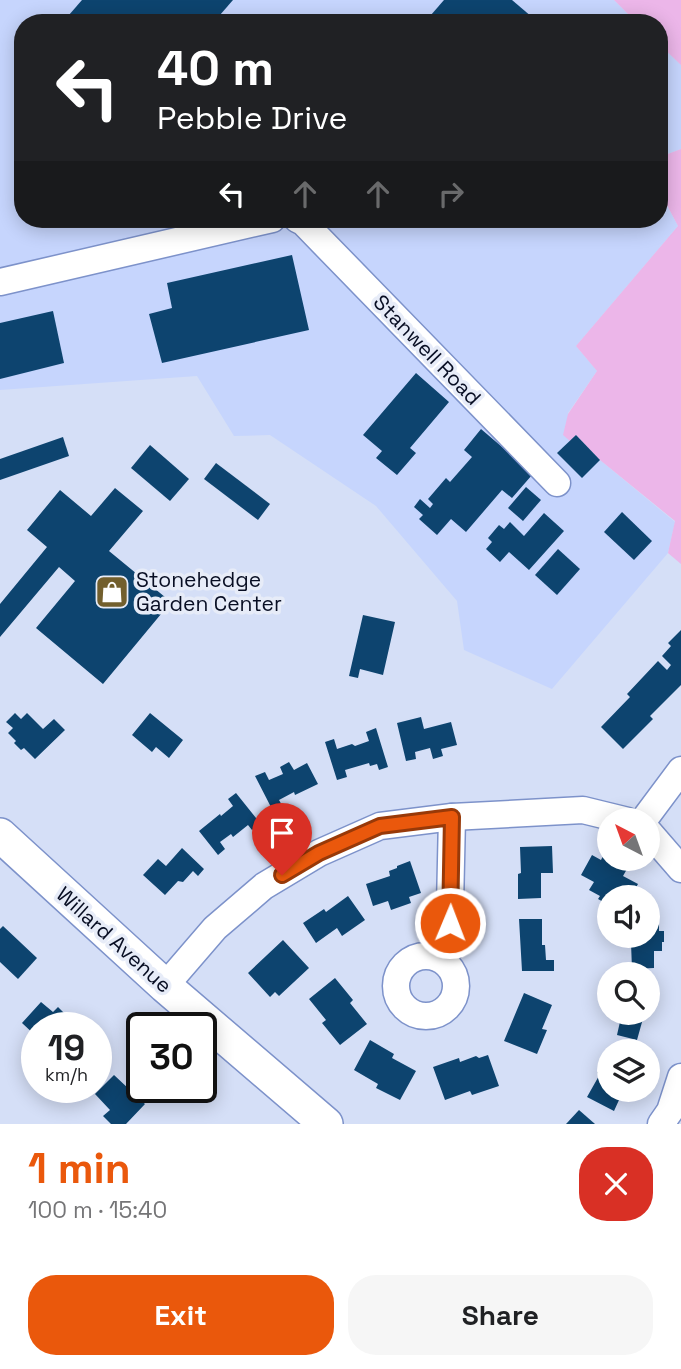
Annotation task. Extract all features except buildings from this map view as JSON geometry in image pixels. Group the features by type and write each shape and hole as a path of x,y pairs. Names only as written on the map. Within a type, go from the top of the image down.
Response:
{"main road":[{"name":"Willard Avenue","path":"0,835 165,986 326,1124"}],"street":[{"path":"0,282 233,228"},
{"name":"Stanwell Road","path":"309,228 557,482"},
{"path":"653,808 681,770"},
{"path":"165,986 215,928 264,886 319,853 380,826 452,817 583,810 597,813"},
{"path":"443,961 449,950 452,817"},
{"path":"660,845 681,869"},
{"path":"661,1124 670,1111 681,1077"}],"shaded area":[{"path":"0,0 614,0 628,14 14,14 14,228 668,228 668,207 678,226 576,346 597,371 568,413 576,435 600,460 675,522 668,553 552,689 464,650 457,601 376,506 270,435 234,436 197,376 0,390"},
{"path":"614,0 681,0 681,65 668,53 668,14 628,14"},
{"path":"668,53 681,65 681,149 668,154"},
{"path":"681,149 681,564 668,553 675,521 600,460 576,435 570,441 563,435 568,414 597,371 576,346 678,226 668,207 668,154"}],"place":[{"name":"Stonehedge Garden Center","path":"112,592"}],"route":[{"path":"282,875 319,853 380,826 452,817 450,923"}]}
